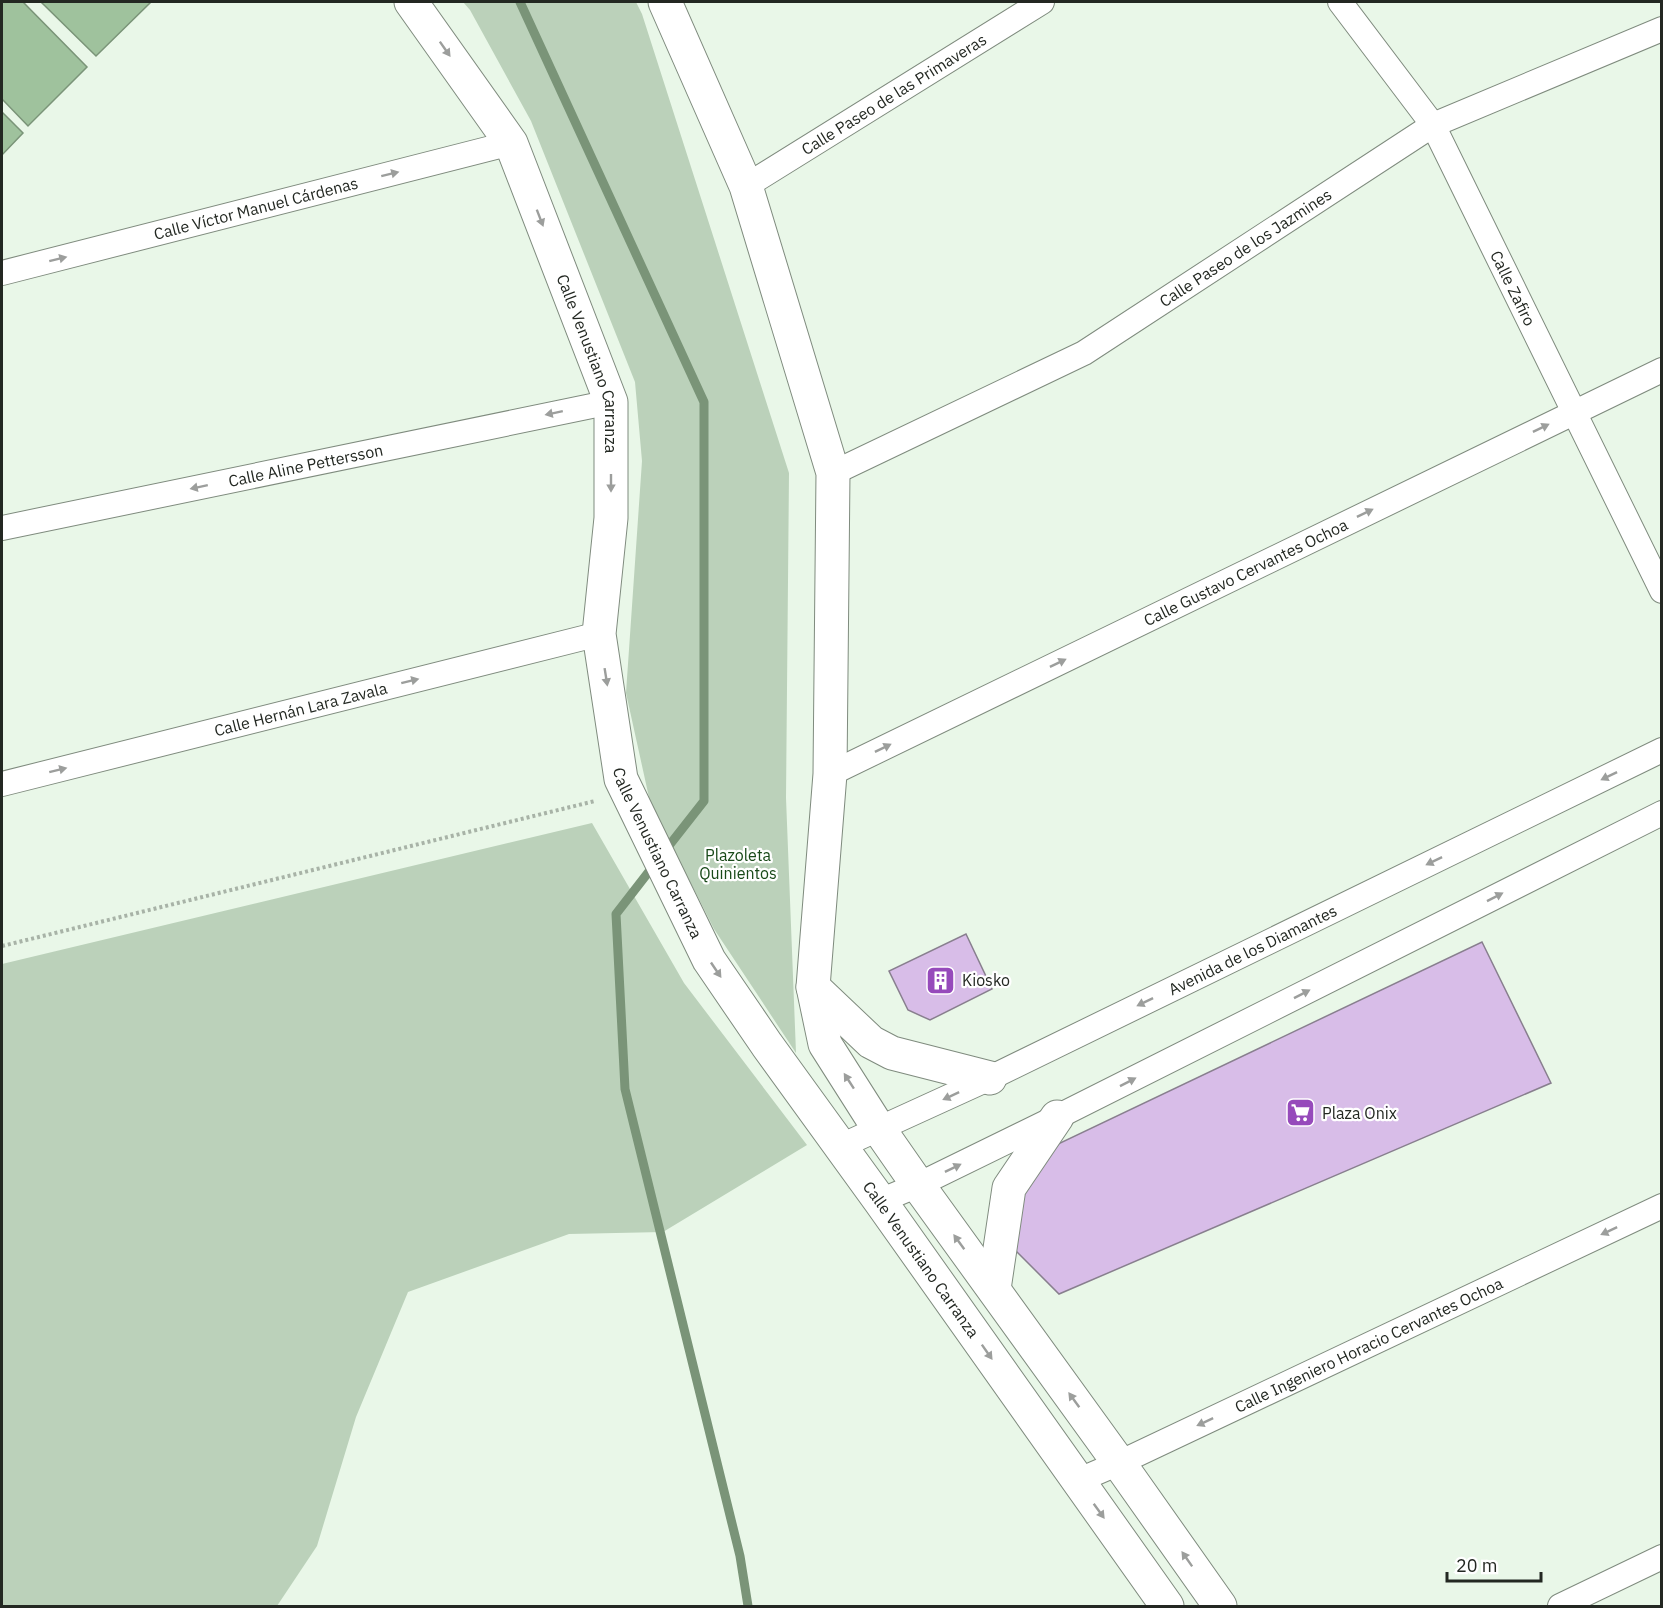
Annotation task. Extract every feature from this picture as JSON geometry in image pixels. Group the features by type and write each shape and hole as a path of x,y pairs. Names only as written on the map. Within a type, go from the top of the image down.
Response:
{"street":[{"name":"Calle Venustiano Carranza","path":"411,2 511,143 611,402 611,518 599,634 621,779 709,960 767,1045 1167,1606"},
{"path":"665,2 746,186 833,473 830,774 813,987 825,1044 918,1185 1220,1606"},
{"name":"Calle Paseo de las Primaveras","path":"746,186 1042,2"},
{"name":"Calle Zafiro","path":"1340,2 1433,125 1662,591"},
{"name":"Calle Paseo de los Jazmines","path":"833,473 1084,353 1433,125 1662,29"},
{"name":"Calle Víctor Manuel Cárdenas","path":"2,273 511,143"},
{"name":"Calle Gustavo Cervantes Ochoa","path":"830,774 1662,370"},
{"name":"Calle Aline Pettersson","path":"2,528 611,402"},
{"name":"Calle Hernán Lara Zavala","path":"2,784 599,634"},
{"name":"Avenida de los Diamantes","path":"841,1146 990,1077 1662,750"},
{"path":"880,1201 918,1185 1057,1117 1662,813"},
{"path":"813,987 871,1042 892,1053 990,1077"},
{"path":"994,1289 1009,1188 1057,1117"},
{"name":"Calle Ingeniero Horacio Cervantes Ochoa","path":"1077,1481 1662,1206"},
{"path":"1560,1606 1662,1557"}],"path":[{"path":"2,946 628,793"}],"green space":[{"name":"Plazoleta Quinientos","path":"463,2 636,2 642,14 789,473 786,798 796,1053 714,929 650,802 626,693 642,461 635,382 531,121 470,10"},
{"path":"592,823 684,983 807,1145 663,1232 569,1234 408,1292 356,1417 317,1546 277,1606 2,1606 2,964"}],"shaded area":[{"path":"2,2 23,2 87,67 28,126 2,99"},
{"path":"41,2 151,2 96,56"},
{"path":"2,112 23,133 2,155"}],"building":[{"name":"Kiosko","path":"966,934 992,989 930,1020 908,1010 889,971"},
{"name":"Plaza Onix","path":"1482,942 1551,1083 1059,1294 1016,1251 1021,1194 1058,1144"}],"waterway":[{"path":"520,2 704,402 704,801 664,852"},
{"path":"654,865 616,914 625,1089 740,1556 748,1606"}],"place":[{"name":"Kiosko","path":"941,980"},
{"name":"Plaza Onix","path":"1301,1113"}]}
